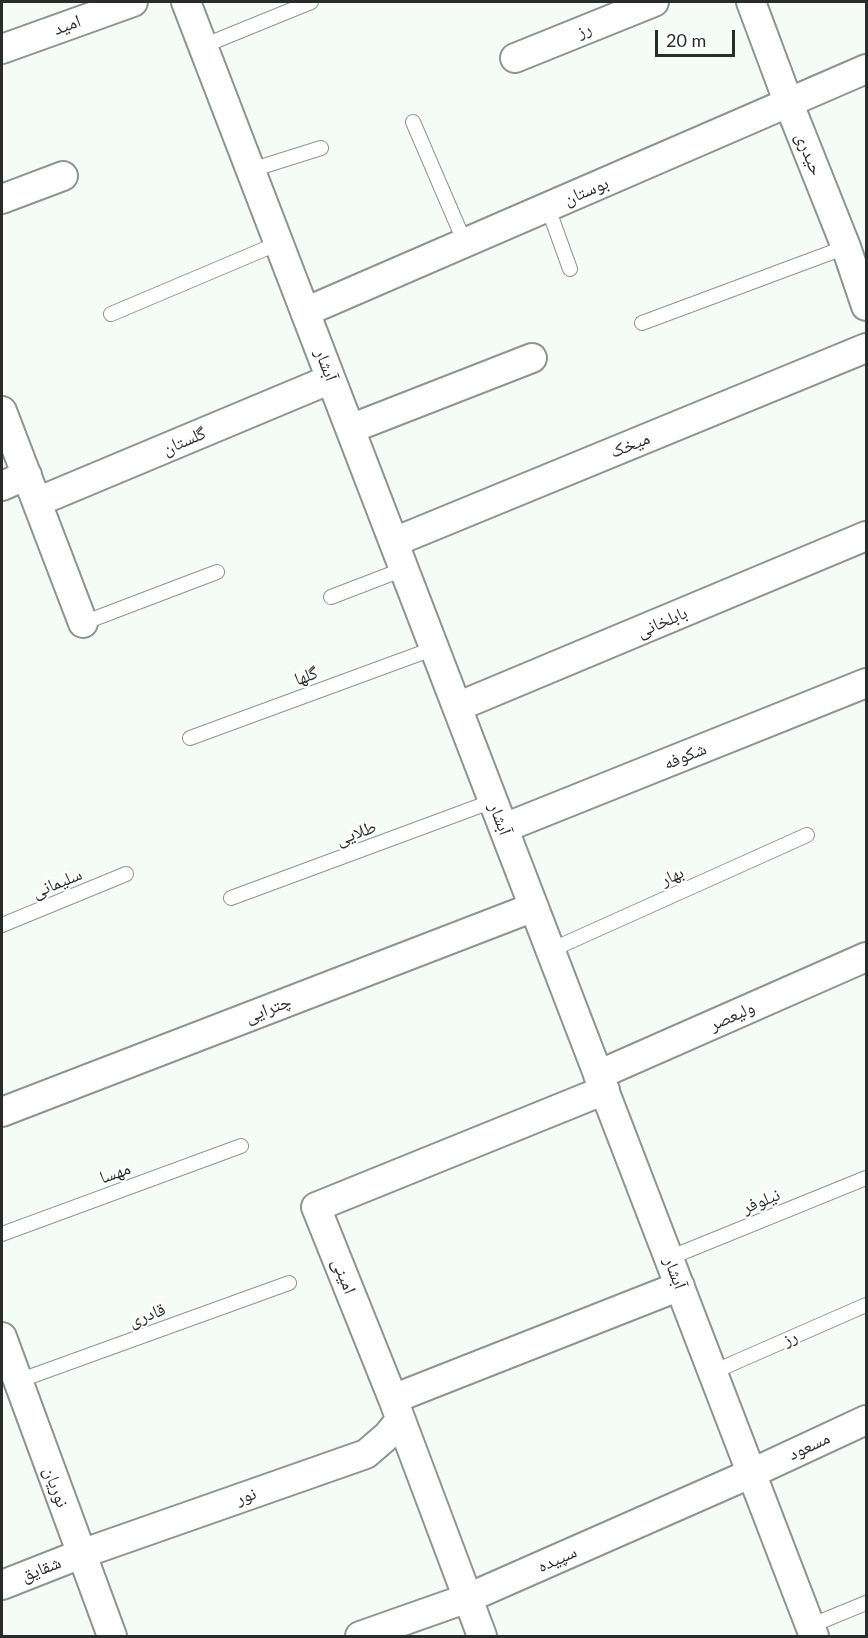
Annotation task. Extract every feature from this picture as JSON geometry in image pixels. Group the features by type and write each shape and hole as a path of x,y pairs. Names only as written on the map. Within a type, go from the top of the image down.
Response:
{"street":[{"name":"امید","path":"2,49 133,2"},
{"name":"آبشار","path":"186,2 812,1631"},
{"name":"رز","path":"515,58 654,2"},
{"name":"حیدری","path":"751,2 789,104 855,257 867,306"},
{"name":"بوستان","path":"305,312 867,69"},
{"path":"2,199 63,176"},
{"name":"میخک","path":"394,542 867,348"},
{"path":"350,429 532,358"},
{"name":"گلستان","path":"37,502 331,379"},
{"path":"2,411 14,480 37,502 83,623"},
{"name":"بابلخانی","path":"457,707 867,536"},
{"name":"شکوفه","path":"504,828 867,683"},
{"name":"چترایی","path":"2,1112 534,907"},
{"name":"ولیعصر","path":"602,1082 867,957"},
{"name":"امینی","path":"482,1636 316,1207 602,1082"},
{"name":"نور","path":"81,1554 366,1454 388,1435 396,1410 680,1286"},
{"name":"نوریان","path":"7,1358 112,1636"},
{"name":"مسعود","path":"752,1473 867,1420"},
{"name":"سپیده","path":"360,1636 468,1598 752,1473"},
{"name":"شقایق","path":"2,1585 81,1554"}],"lane":[{"path":"203,46 311,2"},
{"path":"413,122 465,243"},
{"path":"251,170 321,148"},
{"path":"548,208 570,269"},
{"path":"111,314 279,243"},
{"path":"642,323 855,257"},
{"path":"331,597 404,569"},
{"path":"83,623 217,572"},
{"name":"گلها","path":"190,738 435,648"},
{"name":"طلایی","path":"231,898 494,801"},
{"name":"بهار","path":"551,950 807,835"},
{"name":"سلیمانی","path":"2,925 126,874"},
{"name":"مهسا","path":"2,1234 241,1146"},
{"name":"نیلوفر","path":"669,1258 866,1178"},
{"name":"قادری","path":"7,1358 289,1283"},
{"name":"رز","path":"713,1372 867,1305"},
{"path":"812,1631 867,1603"}]}
